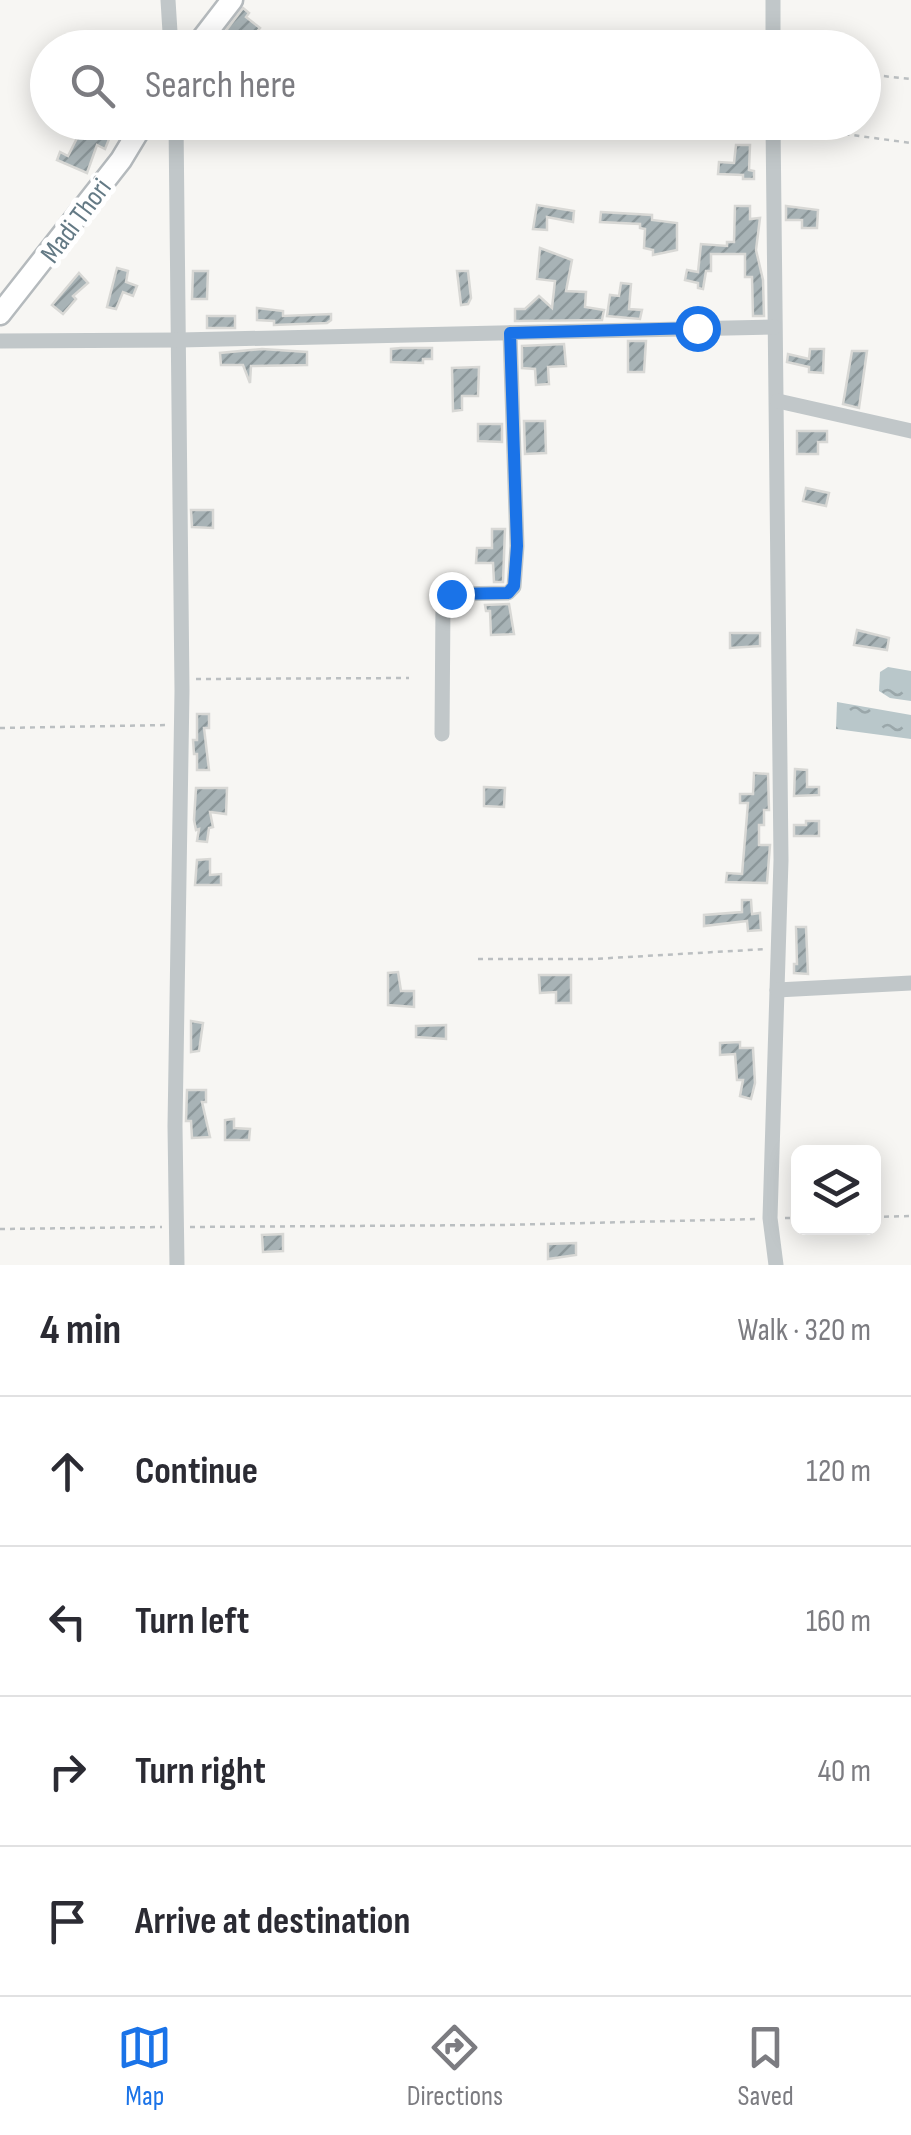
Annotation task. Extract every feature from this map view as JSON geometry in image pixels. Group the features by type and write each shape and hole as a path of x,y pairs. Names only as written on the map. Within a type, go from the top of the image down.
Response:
{"main road":[{"path":"209,30 232,0"},
{"name":"Madi Thori","path":"0,314 133,140"}],"street":[{"path":"168,0 170,30"},
{"path":"773,0 773,30"},
{"path":"176,140 182,679 174,1227 177,1265"},
{"path":"774,140 778,949 770,1218 776,1265"},
{"path":"0,340 180,340 774,327"},
{"path":"442,734 443,602 451,594 508,593 514,586 517,546 510,333"},
{"path":"778,401 911,431"},
{"path":"777,990 911,983"}],"path":[{"path":"881,76 911,79"},
{"path":"881,139 911,143"},
{"path":"182,679 409,678"},
{"path":"0,728 182,725"},
{"path":"478,959 594,959 778,949"},
{"path":"881,1216 911,1216"},
{"path":"0,1229 791,1218"}],"water":[{"path":"888,667 911,671 911,701 890,698 879,691 880,672"},
{"path":"837,702 911,715 911,739 836,729"}],"building":[{"path":"243,8 249,13 246,17 260,28 258,30 226,30"},
{"path":"76,140 109,140 105,149 97,145 87,173 57,160 60,152 68,156"},
{"path":"736,145 750,145 749,170 754,171 754,179 718,174 719,162 734,163"},
{"path":"537,205 574,211 573,222 547,217 547,230 533,229"},
{"path":"735,206 750,206 750,219 760,218 756,250 763,280 764,316 753,316 752,277 745,277 745,254 711,254 711,271 706,271 703,289 698,288 698,283 685,280 687,270 698,272 701,244 727,246 727,242 734,242"},
{"path":"786,206 818,210 817,228 802,228 802,220 786,220"},
{"path":"601,212 652,215 652,220 677,223 677,250 653,255 653,250 644,248 645,229 640,224 600,222"},
{"path":"540,248 572,260 566,291 586,292 585,307 604,310 602,320 515,321 515,309 525,309 539,296 552,308 555,281 537,279"},
{"path":"117,268 128,271 126,282 137,286 133,296 123,292 116,309 107,307"},
{"path":"193,271 208,271 207,299 192,299"},
{"path":"457,271 468,271 468,304 461,305"},
{"path":"79,273 88,283 73,296 76,299 63,314 52,305"},
{"path":"621,283 631,284 629,309 642,310 640,319 607,316 610,295 619,296"},
{"path":"257,308 283,311 283,316 331,314 331,320 274,325 274,321 257,320"},
{"path":"207,316 235,316 235,328 207,328"},
{"path":"628,341 646,341 644,372 628,372"},
{"path":"564,344 566,366 548,367 549,384 536,385 535,369 522,368 522,346"},
{"path":"432,348 432,359 423,359 423,363 391,362 391,349"},
{"path":"262,349 307,352 307,365 251,366 250,383 243,365 221,365 220,353"},
{"path":"810,349 824,349 823,373 809,372 809,367 787,362 788,354 809,359"},
{"path":"852,351 867,351 859,408 843,404"},
{"path":"479,367 478,396 462,396 462,410 453,411 452,368"},
{"path":"524,421 545,421 546,453 525,454"},
{"path":"478,424 502,424 502,442 478,441"},
{"path":"797,431 827,431 827,442 818,442 818,454 797,454"},
{"path":"806,488 829,493 826,506 803,501"},
{"path":"191,510 213,510 213,528 192,527"},
{"path":"492,529 505,529 503,582 494,582 493,563 476,563 477,548 492,548"},
{"path":"509,604 514,634 491,635 490,611 486,611 485,605"},
{"path":"857,630 889,638 887,650 854,645"},
{"path":"730,633 760,633 760,646 730,648"},
{"path":"197,714 209,714 209,728 204,728 209,770 197,770 193,740 197,740"},
{"path":"795,769 807,770 807,787 819,787 819,795 794,796"},
{"path":"754,773 768,774 769,810 764,810 764,825 759,825 759,845 770,845 767,883 726,882 727,873 742,874 748,803 740,803 740,794 753,794"},
{"path":"484,787 505,788 504,807 484,806"},
{"path":"196,788 227,788 226,814 210,812 213,827 209,828 207,842 197,841"},
{"path":"806,821 819,821 819,836 794,836 794,825 806,825"},
{"path":"210,859 210,875 221,874 221,885 195,885 197,860"},
{"path":"742,900 751,900 752,914 760,913 761,930 748,931 747,921 704,926 704,915 742,912"},
{"path":"796,927 806,927 808,974 794,973"},
{"path":"398,972 401,991 414,991 414,1007 388,1005 388,973"},
{"path":"539,975 571,975 571,1003 556,1003 556,992 540,993"},
{"path":"191,1021 203,1023 199,1051 191,1052"},
{"path":"446,1025 446,1039 416,1037 416,1026"},
{"path":"740,1042 740,1048 753,1048 755,1083 751,1099 740,1096 743,1080 737,1080 735,1054 720,1055 720,1043"},
{"path":"187,1090 206,1090 206,1102 202,1102 210,1137 192,1138 191,1121 186,1121"},
{"path":"234,1119 234,1128 250,1129 249,1140 225,1140 225,1120"},
{"path":"283,1234 283,1251 263,1252 262,1235"},
{"path":"576,1243 576,1255 548,1259 548,1244"}],"route":[{"path":"451,594 508,593 514,586 517,546 510,333 697,328"}]}
